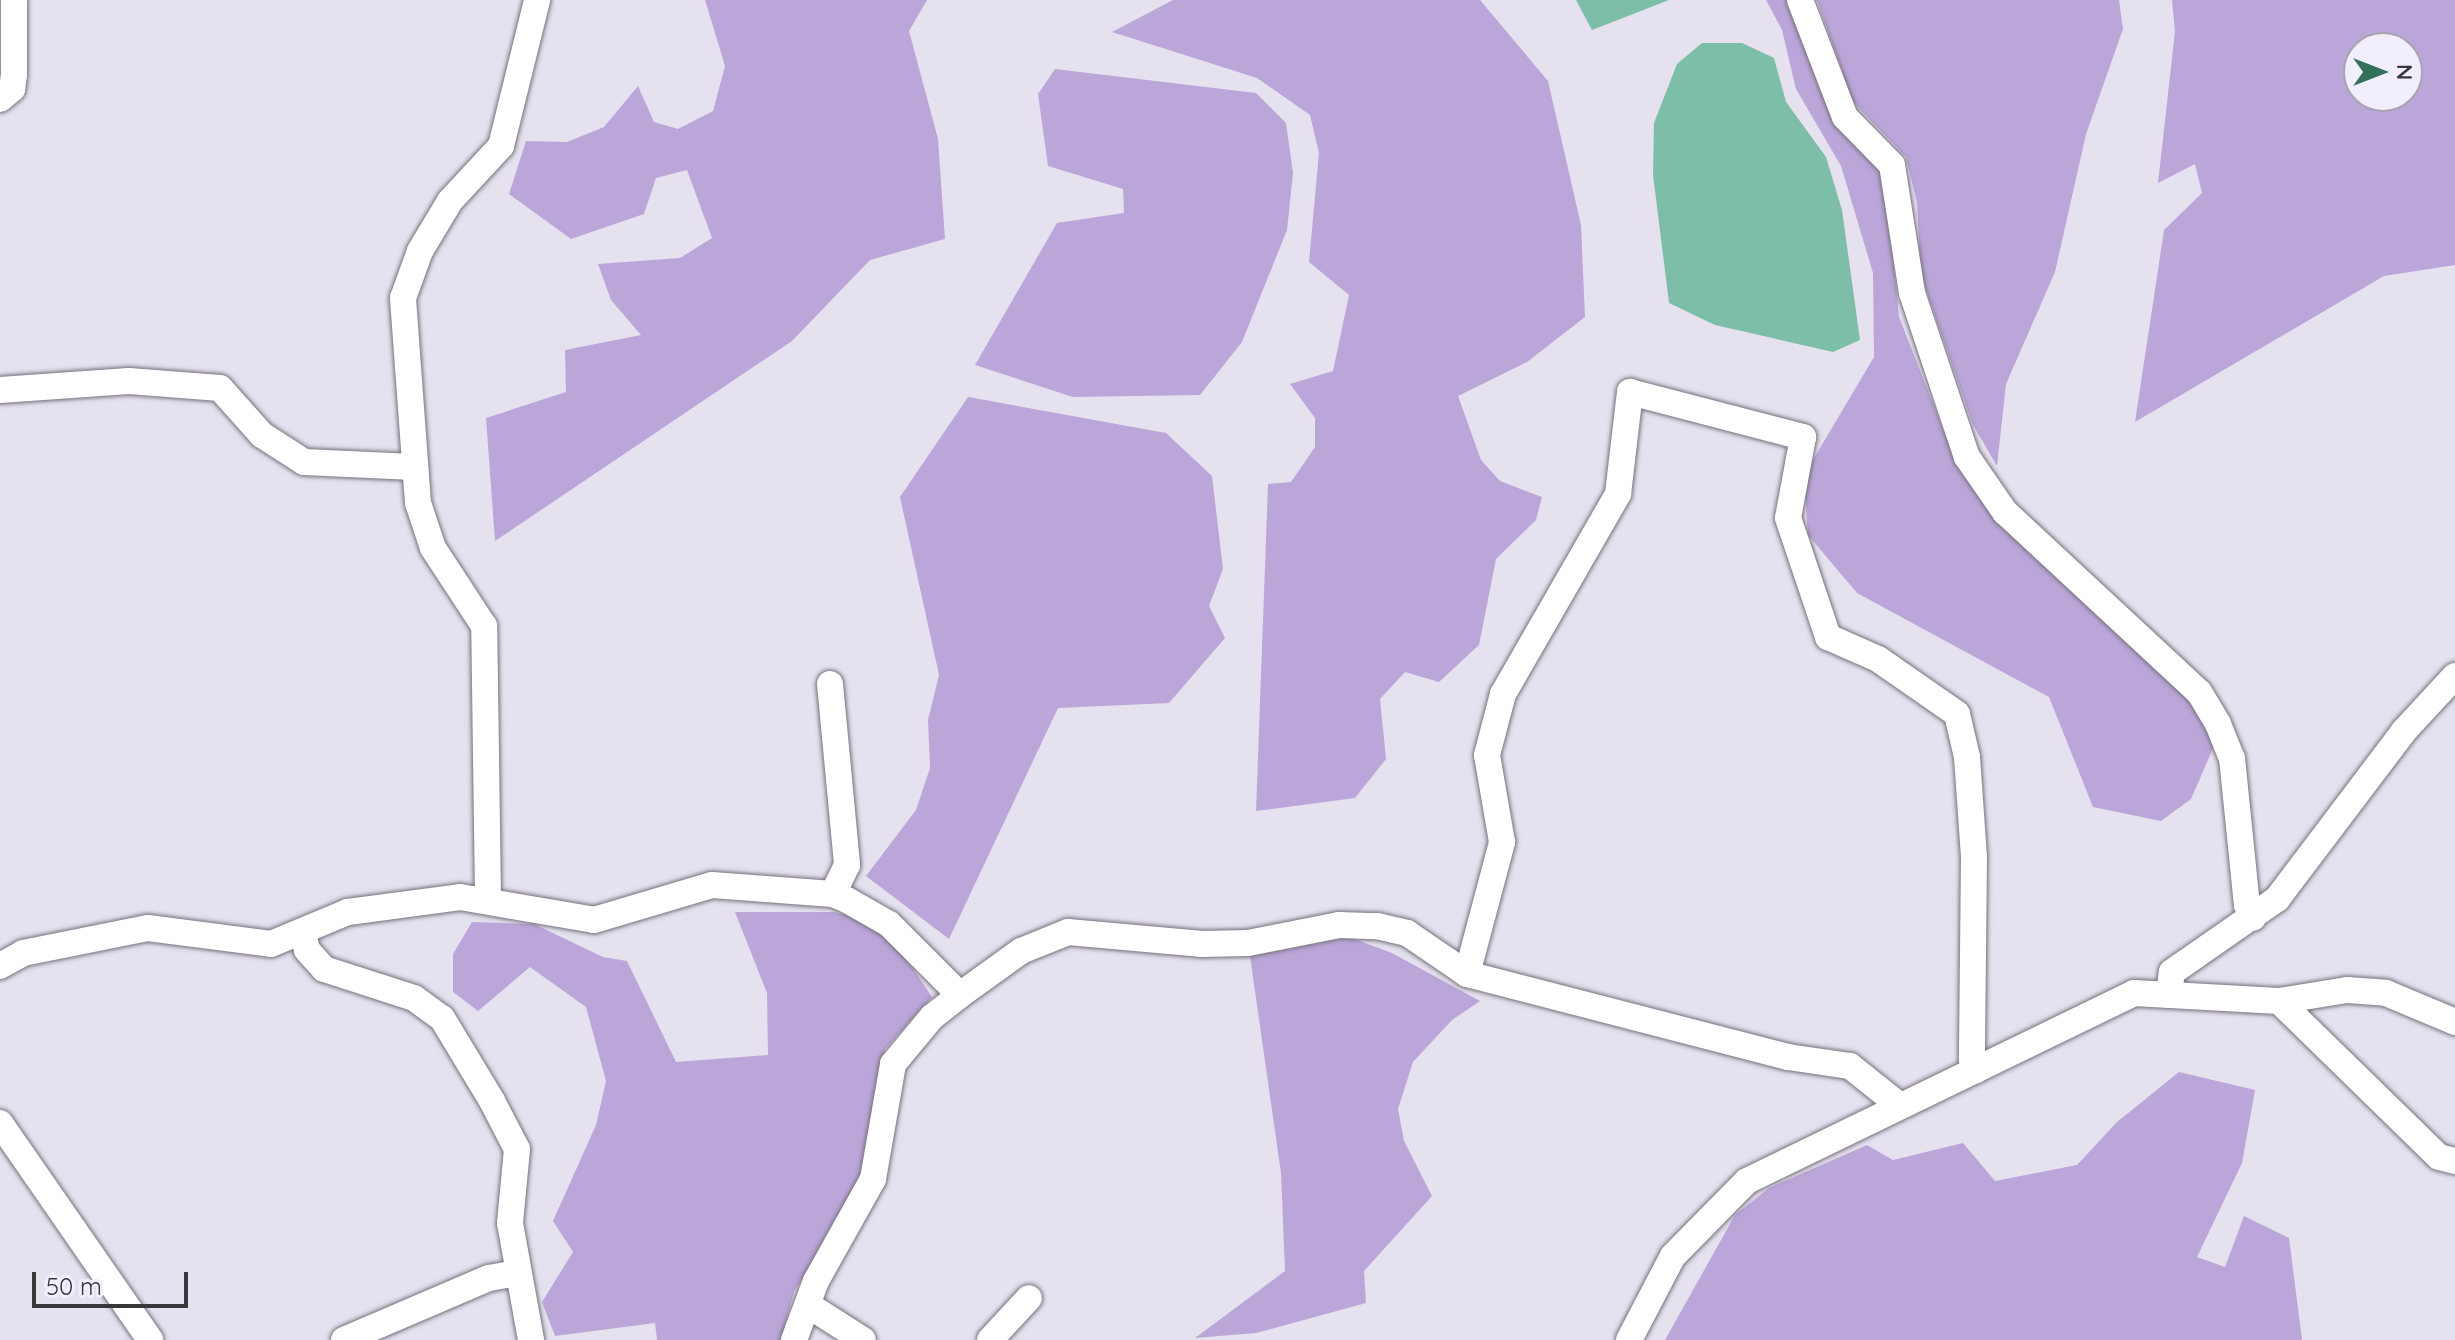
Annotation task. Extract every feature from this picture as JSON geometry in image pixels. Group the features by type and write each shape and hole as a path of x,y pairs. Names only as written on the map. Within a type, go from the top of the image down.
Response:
{"street":[{"path":"0,99 12,89 14,0"},
{"path":"488,898 484,626 433,548 418,503 403,298 420,251 450,201 501,146 537,0"},
{"path":"1800,0 1845,117 1892,165 1900,187 1912,293 1967,457 2005,512 2199,692 2218,724 2239,799 2247,905 2253,918"},
{"path":"0,390 129,381 220,388 262,435 304,462 414,467"},
{"path":"1467,974 1502,842 1487,755 1503,694 1618,494 1630,392 1803,437 1788,518 1828,637 1878,659 1957,714 1967,757 1974,857 1972,1059 1976,1070"},
{"path":"2169,995 2172,972 2277,899 2404,731 2455,676"},
{"path":"830,684 847,865 833,894"},
{"path":"0,966 23,953 148,928 271,944 348,912 488,898 594,920 712,885 833,894 889,924 960,995"},
{"path":"794,1340 808,1305 873,1179 893,1064 932,1017 960,995 1021,951 1068,932 1202,944 1248,943 1339,925 1377,926 1407,933 1467,974 1788,1057 1850,1066 1899,1105"},
{"path":"303,933 307,950 324,969 414,998 442,1018 517,1149 510,1223 531,1340"},
{"path":"1629,1340 1673,1256 1747,1181 2134,993 2279,1001 2347,990 2386,993 2455,1022"},
{"path":"2279,1001 2439,1157 2455,1161"},
{"path":"0,1123 150,1340"},
{"path":"344,1340 489,1278 517,1273"},
{"path":"990,1340 1029,1298"},
{"path":"808,1305 863,1340"}],"shaded area":[{"path":"705,0 927,0 909,31 938,139 945,239 870,260 792,341 495,541 486,418 566,392 565,350 641,335 611,300 598,264 680,258 712,238 687,170 656,178 644,214 571,239 509,194 526,141 567,142 604,127 638,86 654,122 678,129 713,111 725,66"},
{"path":"1173,0 1480,0 1548,81 1581,225 1585,317 1527,362 1458,396 1481,460 1500,481 1542,497 1536,520 1496,559 1479,645 1439,682 1405,672 1380,699 1386,759 1355,798 1256,811 1268,484 1291,482 1315,447 1315,418 1290,384 1333,371 1349,295 1309,262 1319,153 1310,115 1257,78 1112,32"},
{"path":"1576,0 1669,0 1592,30"},
{"path":"1766,0 1791,0 1885,174 1899,317 1956,462 2165,674 2195,709 2214,746 2191,799 2161,821 2093,807 2049,697 1857,593 1808,535 1804,475 1874,357 1873,273 1841,166 1796,89 1782,30"},
{"path":"1817,0 2119,0 2123,29 2086,134 2055,272 2006,384 1997,466 1973,425 1921,275 1917,203 1906,157 1853,102"},
{"path":"2172,0 2455,0 2455,265 2384,276 2135,422 2164,230 2202,193 2195,164 2158,183 2175,31"},
{"path":"1702,43 1742,43 1774,58 1786,102 1826,157 1842,210 1860,340 1833,352 1715,325 1669,303 1653,175 1654,123 1677,64"},
{"path":"1055,69 1256,93 1286,123 1293,173 1287,230 1242,342 1200,395 1073,397 975,365 1057,223 1124,213 1123,189 1048,166 1038,94"},
{"path":"968,397 1166,433 1212,476 1223,569 1209,606 1225,638 1169,703 1058,708 949,939 866,876 916,810 930,768 928,720 939,675 900,497"},
{"path":"735,912 834,912 883,924 932,997 885,1049 863,1178 794,1292 781,1340 657,1340 655,1323 555,1336 542,1302 573,1252 553,1221 596,1125 606,1081 586,1007 530,967 478,1011 453,992 453,954 472,922 534,924 603,957 627,961 676,1062 768,1055 767,993"},
{"path":"1349,937 1392,953 1480,1001 1452,1020 1413,1062 1398,1109 1404,1141 1432,1196 1364,1271 1366,1303 1256,1333 1195,1338 1285,1271 1281,1173 1250,956"},
{"path":"2179,1072 2255,1090 2242,1163 2197,1257 2225,1267 2244,1216 2289,1238 2302,1340 1665,1340 1735,1215 1769,1188 1867,1145 1893,1160 1963,1143 1995,1181 2077,1165 2117,1122"}]}
